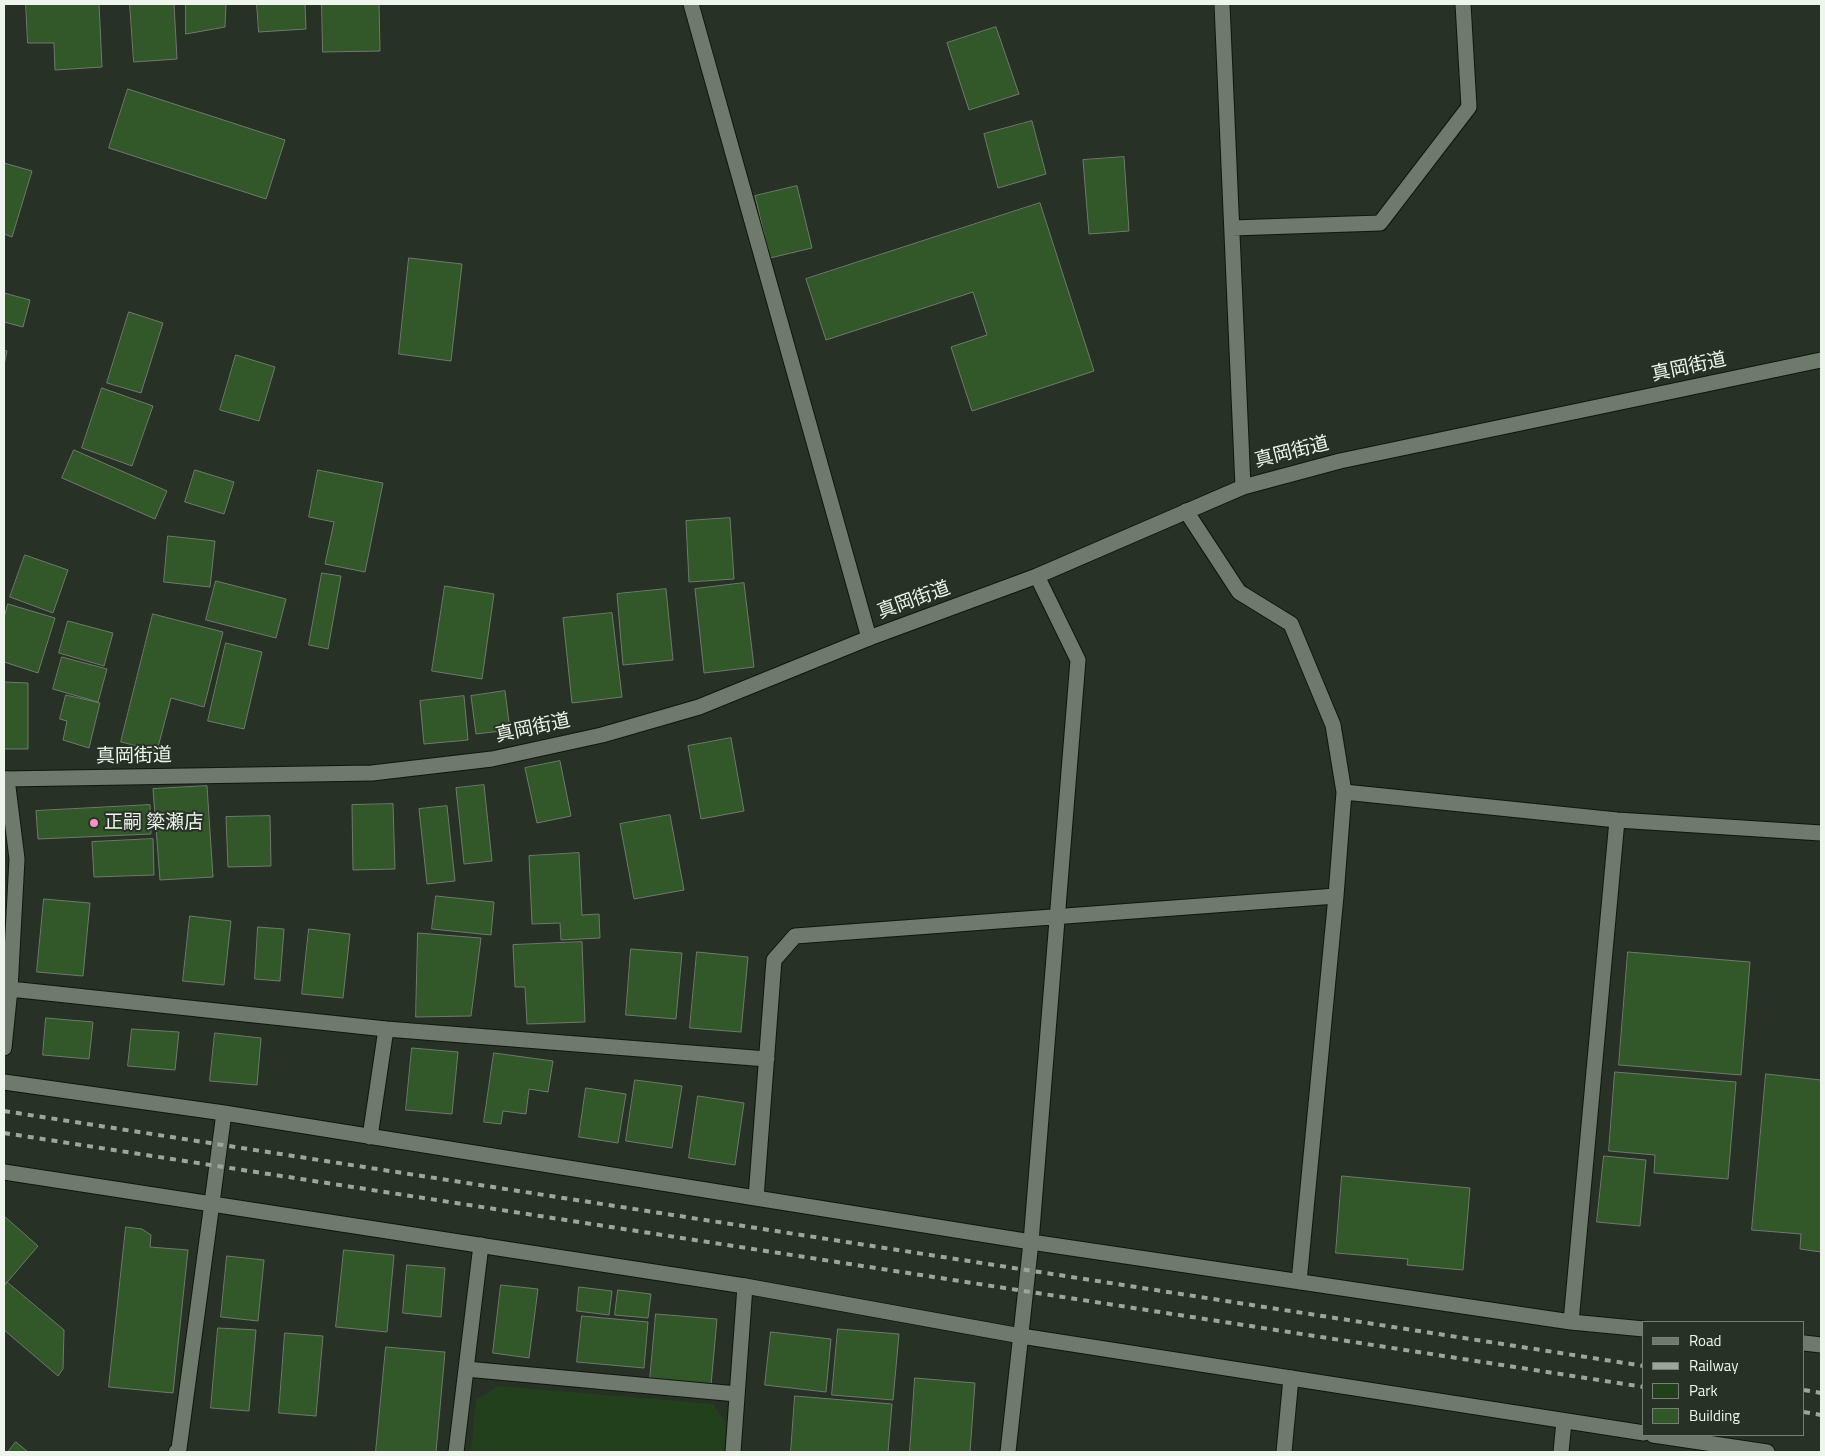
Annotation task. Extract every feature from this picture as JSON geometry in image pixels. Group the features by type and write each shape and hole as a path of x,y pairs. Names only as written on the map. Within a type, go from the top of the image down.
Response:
{"street":[{"path":"691,4 869,638"},
{"path":"1222,4 1243,487"},
{"path":"1232,228 1380,223 1468,107 1463,4"},
{"name":"真岡街道","path":"6,779 372,773 492,759 602,735 699,707 869,638 1037,576 1243,487 1340,462 1821,360"},
{"path":"1186,511 1239,592 1291,624 1333,725 1344,792 1336,896 1299,1282"},
{"path":"1008,1452 1031,1242 1078,660 1037,576"},
{"path":"4,1048 10,990 17,859 6,779"},
{"path":"1344,792 1617,820 1821,833"},
{"path":"1571,1322 1617,820"},
{"path":"756,1198 774,960 795,936 1336,896"},
{"path":"10,990 386,1029 767,1059"},
{"path":"370,1137 386,1029"},
{"path":"4,1082 224,1113 1031,1242 1571,1322 1642,1329"},
{"path":"180,1451 224,1113"},
{"path":"4,1172 745,1286 1021,1336 1642,1433"},
{"path":"456,1452 480,1245"},
{"path":"733,1452 745,1286"},
{"path":"1805,1343 1821,1345"},
{"path":"466,1369 737,1394"},
{"path":"1284,1452 1291,1378"},
{"path":"1560,1452 1564,1421"},
{"path":"1660,1436 1767,1452"}],"green space":[{"path":"498,1386 713,1404 726,1423 724,1452 471,1452 476,1400"}],"building":[{"path":"26,4 99,4 102,67 55,70 54,43 28,43"},
{"path":"130,4 174,4 177,59 134,62"},
{"path":"186,4 226,4 225,27 186,34"},
{"path":"257,4 305,4 306,29 259,32"},
{"path":"322,4 379,4 380,51 323,52"},
{"path":"996,27 1019,94 969,110 947,43"},
{"path":"128,89 285,140 266,199 109,148"},
{"path":"1032,121 1046,174 998,188 984,134"},
{"path":"1124,157 1129,231 1089,234 1083,160"},
{"path":"4,163 32,171 12,237 4,234"},
{"path":"797,186 812,248 770,258 755,196"},
{"path":"1040,203 1094,371 972,411 951,347 987,335 973,292 826,340 806,279"},
{"path":"409,258 462,264 451,361 399,354"},
{"path":"4,293 30,300 23,327 4,322"},
{"path":"129,312 163,323 141,393 107,383"},
{"path":"4,350 7,351 4,365"},
{"path":"236,355 275,367 259,421 220,410"},
{"path":"102,388 153,406 132,466 82,448"},
{"path":"74,450 167,491 155,519 62,478"},
{"path":"195,470 234,482 224,514 185,502"},
{"path":"318,470 383,483 365,572 325,564 334,522 309,517"},
{"path":"730,518 734,579 689,582 686,521"},
{"path":"168,536 215,541 210,587 164,582"},
{"path":"25,555 68,570 53,613 10,597"},
{"path":"322,573 341,576 328,649 309,645"},
{"path":"216,581 286,599 276,638 206,620"},
{"path":"744,583 754,667 704,673 695,589"},
{"path":"445,586 494,594 482,679 432,671"},
{"path":"666,589 673,660 623,665 617,594"},
{"path":"8,604 55,618 38,673 4,662 4,618"},
{"path":"612,613 622,697 572,703 563,618"},
{"path":"153,614 223,632 204,707 171,698 157,751 121,742"},
{"path":"68,621 113,633 104,666 59,653"},
{"path":"226,643 262,652 244,729 208,721"},
{"path":"62,657 107,669 98,702 53,689"},
{"path":"4,682 28,683 28,749 4,749"},
{"path":"505,691 510,730 476,734 471,696"},
{"path":"66,695 100,703 89,748 63,740 67,721 60,719"},
{"path":"464,696 468,740 424,744 420,701"},
{"path":"731,738 744,811 701,819 688,746"},
{"path":"560,761 571,816 537,823 525,768"},
{"path":"484,785 492,861 464,864 456,788"},
{"path":"207,786 213,877 160,880 153,789"},
{"path":"393,804 395,869 353,870 352,805"},
{"name":"正嗣 簗瀬店","path":"150,805 151,834 38,839 36,811"},
{"path":"447,806 455,881 427,884 419,809"},
{"path":"670,815 684,890 634,899 620,824"},
{"path":"270,816 271,866 228,867 226,817"},
{"path":"153,839 154,875 94,877 92,842"},
{"path":"579,853 582,915 599,914 600,938 561,940 560,923 532,924 529,856"},
{"path":"436,896 494,902 491,935 432,929"},
{"path":"44,899 90,903 83,976 37,972"},
{"path":"190,916 231,921 224,985 183,981"},
{"path":"258,927 284,929 280,981 255,979"},
{"path":"309,929 350,934 343,998 302,994"},
{"path":"418,933 481,938 471,1016 416,1017"},
{"path":"582,942 585,1022 527,1024 525,987 515,987 513,945"},
{"path":"631,949 682,953 676,1019 626,1015"},
{"path":"697,952 748,957 741,1032 690,1028"},
{"path":"1628,952 1750,962 1741,1075 1619,1065"},
{"path":"46,1018 93,1022 89,1059 43,1055"},
{"path":"132,1029 179,1032 175,1070 128,1066"},
{"path":"215,1033 261,1038 257,1085 210,1081"},
{"path":"412,1048 458,1052 452,1114 406,1110"},
{"path":"494,1053 553,1061 548,1092 529,1089 526,1114 503,1111 501,1124 484,1122"},
{"path":"1615,1072 1736,1082 1728,1179 1654,1173 1655,1155 1609,1151"},
{"path":"1766,1074 1821,1080 1821,1252 1800,1249 1801,1234 1752,1230"},
{"path":"635,1080 682,1086 672,1148 626,1141"},
{"path":"586,1088 626,1094 618,1143 579,1137"},
{"path":"698,1096 744,1103 735,1165 689,1158"},
{"path":"1604,1156 1646,1160 1640,1226 1597,1222"},
{"path":"1342,1176 1470,1188 1463,1270 1407,1265 1408,1259 1336,1253"},
{"path":"4,1216 38,1246 4,1286"},
{"path":"126,1227 142,1229 151,1235 150,1247 188,1250 173,1393 109,1387"},
{"path":"344,1250 394,1255 387,1332 336,1327"},
{"path":"227,1256 264,1260 258,1321 221,1317"},
{"path":"407,1265 445,1268 441,1317 403,1313"},
{"path":"7,1282 64,1330 63,1369 58,1376 4,1330 4,1286"},
{"path":"501,1285 538,1289 529,1358 493,1353"},
{"path":"579,1287 612,1291 609,1315 577,1311"},
{"path":"618,1290 651,1294 648,1318 615,1315"},
{"path":"656,1314 717,1319 711,1385 650,1380"},
{"path":"582,1316 648,1322 644,1368 577,1362"},
{"path":"218,1328 256,1330 249,1411 211,1408"},
{"path":"838,1329 899,1334 893,1400 832,1395"},
{"path":"771,1332 831,1339 826,1392 765,1385"},
{"path":"285,1333 323,1336 316,1416 279,1413"},
{"path":"386,1347 445,1352 436,1452 376,1452"},
{"path":"915,1378 975,1383 970,1452 910,1452"},
{"path":"795,1396 892,1404 888,1452 791,1452"},
{"path":"16,1442 28,1452 8,1452"}],"railway":[{"path":"4,1111 1642,1366"},
{"path":"4,1133 1642,1387"},
{"path":"1805,1390 1821,1393"},
{"path":"1805,1412 1821,1415"}],"place":[{"name":"正嗣 簗瀬店","path":"94,823"}]}
